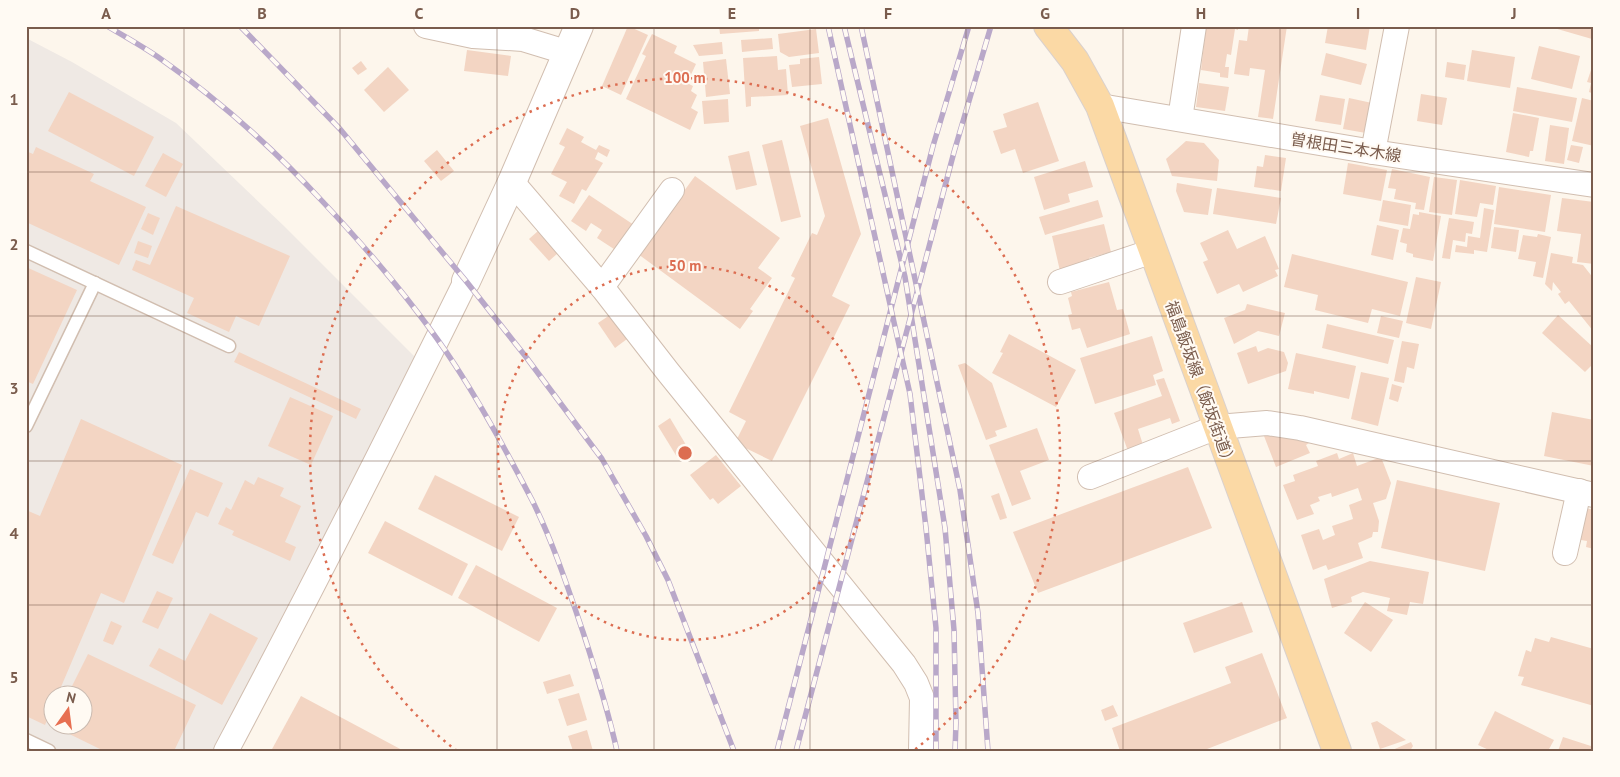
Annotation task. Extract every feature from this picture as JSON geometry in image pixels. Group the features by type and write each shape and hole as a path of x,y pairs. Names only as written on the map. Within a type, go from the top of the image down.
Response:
{"main road":[{"name":"福島飯坂線（飯坂街道）","path":"1048,26 1075,61 1100,106 1337,751"}],"street":[{"path":"426,26 476,31 523,39 569,53"},
{"path":"226,751 307,599 466,281 512,182 580,26"},
{"path":"1067,26 1075,61"},
{"path":"1180,120 1194,26"},
{"path":"1373,152 1397,26"},
{"name":"曽根田三本木線","path":"1100,106 1373,152 1594,185"},
{"path":"512,182 602,287 668,372 904,664 916,683 922,698 921,751"},
{"path":"602,287 672,190"},
{"path":"1060,282 1153,251"},
{"path":"1090,477 1217,427 1267,422 1586,493 1565,553"}],"lane":[{"path":"26,251 229,346"},
{"path":"26,426 95,283"},
{"path":"26,740 49,751"}],"shaded area":[{"path":"26,38 72,62 176,123 284,226 417,359 213,751 26,751"}],"building":[{"path":"628,26 648,35 621,95 602,86"},
{"path":"719,26 759,26 759,31 720,34"},
{"path":"1206,26 1238,26 1238,30 1235,29 1231,55 1227,54 1225,67 1229,67 1228,78 1220,77 1220,73 1201,70"},
{"path":"1249,26 1287,26 1273,119 1258,117 1265,70 1250,68 1249,76 1234,74 1239,40 1247,41"},
{"path":"1328,26 1370,26 1366,50 1325,43"},
{"path":"1547,26 1594,26 1594,32 1592,39"},
{"path":"816,29 819,53 789,57 780,52 778,34"},
{"path":"652,34 677,46 674,53 696,64 687,83 693,86 691,91 697,95 691,108 698,112 690,130 626,99 646,56 642,54"},
{"path":"772,38 773,49 742,52 741,40"},
{"path":"722,42 723,54 699,56 693,45"},
{"path":"1539,46 1580,56 1572,89 1531,79"},
{"path":"467,50 511,56 508,76 464,71"},
{"path":"1472,50 1515,57 1510,88 1467,81"},
{"path":"1326,53 1367,64 1361,85 1321,75"},
{"path":"777,56 778,70 786,69 788,95 751,97 751,106 746,107 743,58"},
{"path":"819,57 822,84 792,87 789,65 800,64 800,59"},
{"path":"726,59 730,94 706,97 703,62"},
{"path":"361,61 367,69 358,75 352,68"},
{"path":"1594,61 1594,94 1589,92 1591,83 1587,82"},
{"path":"1447,62 1466,65 1464,80 1445,77"},
{"path":"388,67 409,90 384,112 364,90"},
{"path":"1199,83 1229,87 1225,111 1196,107"},
{"path":"1517,87 1577,98 1572,122 1513,111"},
{"path":"69,92 154,137 134,176 48,131"},
{"path":"1421,94 1447,98 1442,125 1417,121"},
{"path":"1320,95 1345,99 1341,125 1315,121"},
{"path":"1349,98 1372,103 1366,133 1343,129"},
{"path":"1582,98 1594,101 1594,146 1572,141"},
{"path":"728,99 729,122 704,124 702,101"},
{"path":"1038,102 1059,161 1023,173 1015,149 1001,154 993,131 1007,127 1003,114"},
{"path":"1513,113 1539,118 1533,151 1530,151 1529,157 1506,152"},
{"path":"828,118 861,234 832,296 850,305 772,461 735,443 746,421 729,412 795,278 791,276 812,233 817,235 825,216 800,126"},
{"path":"1550,125 1569,128 1564,164 1545,161"},
{"path":"567,128 584,137 581,142 596,150 599,145 610,150 607,157 598,152 595,159 603,163 586,191 582,189 574,204 559,196 567,182 551,174 565,147 559,144"},
{"path":"782,140 801,217 781,222 762,145"},
{"path":"1186,141 1204,143 1219,160 1217,181 1172,176 1166,159"},
{"path":"1571,145 1583,147 1579,163 1567,160"},
{"path":"36,147 94,174 90,181 146,207 119,265 26,222 26,151 33,154"},
{"path":"437,150 454,171 441,181 424,161"},
{"path":"749,151 757,185 736,190 728,156"},
{"path":"163,153 183,164 166,197 145,186"},
{"path":"1265,155 1286,158 1281,191 1254,187 1257,166 1263,167"},
{"path":"1085,161 1093,187 1068,194 1070,202 1044,210 1034,177"},
{"path":"1348,163 1387,170 1381,201 1343,194"},
{"path":"1392,169 1430,177 1424,210 1415,209 1416,203 1394,199 1396,189 1388,188"},
{"path":"695,176 780,238 758,268 772,278 750,309 753,311 740,329 638,254"},
{"path":"1434,177 1457,180 1452,215 1429,212"},
{"path":"1460,180 1496,186 1493,205 1480,203 1477,217 1455,214"},
{"path":"1177,183 1212,189 1208,215 1184,212 1176,191"},
{"path":"1499,187 1551,195 1545,232 1494,224"},
{"path":"1217,188 1281,198 1276,224 1213,214"},
{"path":"589,195 634,225 617,251 597,238 602,230 591,223 586,231 571,221"},
{"path":"1562,198 1594,202 1594,264 1577,262 1581,234 1557,231"},
{"path":"1098,200 1103,217 1045,235 1039,217"},
{"path":"1383,200 1411,205 1408,226 1379,221"},
{"path":"176,206 290,256 259,326 236,316 229,332 187,313 194,298 132,270 136,260 150,265"},
{"path":"1484,208 1494,210 1487,252 1474,250 1474,254 1455,252 1456,245 1467,247 1468,236 1480,238"},
{"path":"1419,212 1441,216 1433,261 1413,257 1413,254 1406,252 1407,244 1400,242 1403,228 1410,229 1413,214 1419,215"},
{"path":"148,213 160,218 153,235 141,229"},
{"path":"1449,218 1474,222 1472,234 1466,233 1465,242 1453,240 1450,259 1442,258"},
{"path":"1104,224 1111,252 1089,258 1090,263 1060,271 1052,236"},
{"path":"1377,225 1399,230 1393,260 1371,255"},
{"path":"1494,227 1519,230 1516,252 1491,248"},
{"path":"1228,230 1237,249 1265,236 1279,269 1275,270 1278,276 1243,292 1239,284 1217,294 1203,262 1208,260 1200,243"},
{"path":"538,231 558,253 549,261 529,239"},
{"path":"1538,234 1551,237 1543,278 1533,276 1536,262 1518,259 1523,235 1537,237"},
{"path":"138,241 152,246 148,258 134,253"},
{"path":"1551,253 1573,257 1572,263 1583,265 1594,279 1594,332 1569,301 1565,304 1558,294 1561,292 1553,282 1552,291 1545,284"},
{"path":"1292,254 1408,282 1400,316 1372,309 1368,323 1315,310 1318,295 1284,287"},
{"path":"26,267 77,290 33,384 26,381"},
{"path":"1416,277 1441,282 1431,329 1406,323"},
{"path":"1109,282 1117,310 1123,309 1130,334 1087,348 1080,328 1072,330 1068,315 1072,314 1068,298 1072,296 1071,292"},
{"path":"1247,304 1285,313 1279,336 1258,331 1234,344 1224,318 1245,310"},
{"path":"610,315 627,339 615,348 598,323"},
{"path":"1558,315 1594,348 1594,363 1585,372 1542,333"},
{"path":"1381,316 1403,321 1399,338 1377,333"},
{"path":"1327,324 1394,340 1388,364 1322,348"},
{"path":"1009,334 1076,370 1056,407 992,373 1003,353 1000,352"},
{"path":"1152,336 1163,371 1153,375 1156,385 1095,404 1080,358"},
{"path":"1402,341 1419,344 1414,369 1407,367 1404,383 1394,381"},
{"path":"1256,346 1258,352 1268,348 1284,352 1288,363 1286,371 1248,384 1237,353"},
{"path":"239,352 361,409 356,419 234,362"},
{"path":"1296,353 1356,366 1349,399 1314,391 1314,394 1288,389"},
{"path":"965,363 992,383 1007,427 995,431 997,436 986,440 958,365"},
{"path":"1361,372 1389,378 1378,426 1351,419"},
{"path":"1164,378 1180,421 1172,424 1170,418 1138,429 1143,445 1128,451 1114,413 1162,396 1156,380"},
{"path":"1392,384 1402,387 1398,402 1389,399"},
{"path":"290,397 333,416 311,465 268,446"},
{"path":"1552,412 1594,420 1594,466 1544,456"},
{"path":"670,418 689,450 677,457 658,426"},
{"path":"81,419 182,465 124,603 101,593 62,684 42,684 42,724 26,716 26,510 40,516"},
{"path":"1037,428 1049,460 1020,471 1031,499 1012,506 989,445"},
{"path":"1271,433 1312,441 1306,445 1310,453 1276,467 1264,436"},
{"path":"1337,453 1339,459 1353,453 1357,466 1381,457 1391,483 1386,499 1373,503 1379,521 1378,532 1373,532 1372,537 1358,543 1363,558 1328,570 1326,565 1313,570 1301,535 1319,529 1323,540 1335,535 1332,526 1353,519 1349,505 1362,500 1358,488 1332,497 1331,493 1318,497 1320,501 1310,505 1314,514 1297,520 1283,485 1295,481 1293,475 1318,466 1316,461"},
{"path":"716,455 741,486 718,504 713,498 710,500 690,475"},
{"path":"1188,467 1212,528 1038,593 1013,532"},
{"path":"190,469 223,483 208,517 196,512 173,564 152,555"},
{"path":"435,475 519,517 502,551 418,509"},
{"path":"258,477 284,488 280,496 301,506 285,542 296,547 290,561 232,535 234,531 218,524 226,507 231,510 245,480 254,485"},
{"path":"1397,480 1500,503 1485,571 1381,548"},
{"path":"999,493 1007,518 1000,520 991,496"},
{"path":"1581,507 1594,510 1594,549 1586,547 1587,541 1575,539"},
{"path":"385,521 468,564 452,596 368,553"},
{"path":"1370,561 1429,572 1423,604 1410,602 1407,615 1387,611 1390,598 1363,592 1351,597 1352,602 1332,608 1324,579"},
{"path":"476,565 557,608 539,642 458,598"},
{"path":"157,591 173,598 158,629 142,622"},
{"path":"1242,602 1253,632 1194,653 1183,623"},
{"path":"1365,602 1393,620 1371,652 1344,633"},
{"path":"210,613 258,638 222,705 149,666 159,648 185,661"},
{"path":"111,621 122,626 113,645 103,641"},
{"path":"1551,637 1594,649 1594,706 1521,685 1524,677 1518,676 1526,650 1531,652 1535,638 1549,642"},
{"path":"1262,653 1287,718 1202,751 1120,751 1112,728 1231,683 1225,667"},
{"path":"88,654 196,705 174,751 104,751 69,734 92,734 92,684 73,684"},
{"path":"570,674 574,686 547,694 543,682"},
{"path":"579,693 587,720 567,726 558,699"},
{"path":"301,696 404,751 271,751"},
{"path":"1113,705 1118,716 1105,721 1101,710"},
{"path":"1495,711 1554,740 1548,751 1491,751 1478,745"},
{"path":"1377,721 1406,740 1380,749 1371,723"},
{"path":"587,730 593,751 573,751 568,736"},
{"path":"1563,737 1594,747 1594,751 1558,751"},
{"path":"1411,742 1413,746 1410,751 1390,751"}],"railway":[{"path":"107,26 152,53 180,73 265,143 358,240 409,301 440,343 495,431 547,532 588,647 617,751"},
{"path":"240,26 340,129 466,281 526,357 602,459 646,536 668,580 734,751"},
{"path":"828,26 910,394 936,628 936,751"},
{"path":"844,26 905,277 945,528 954,630 955,751"},
{"path":"861,26 960,490 978,613 988,751"},
{"path":"777,751 933,146 969,26"},
{"path":"796,751 954,152 991,26"}]}
